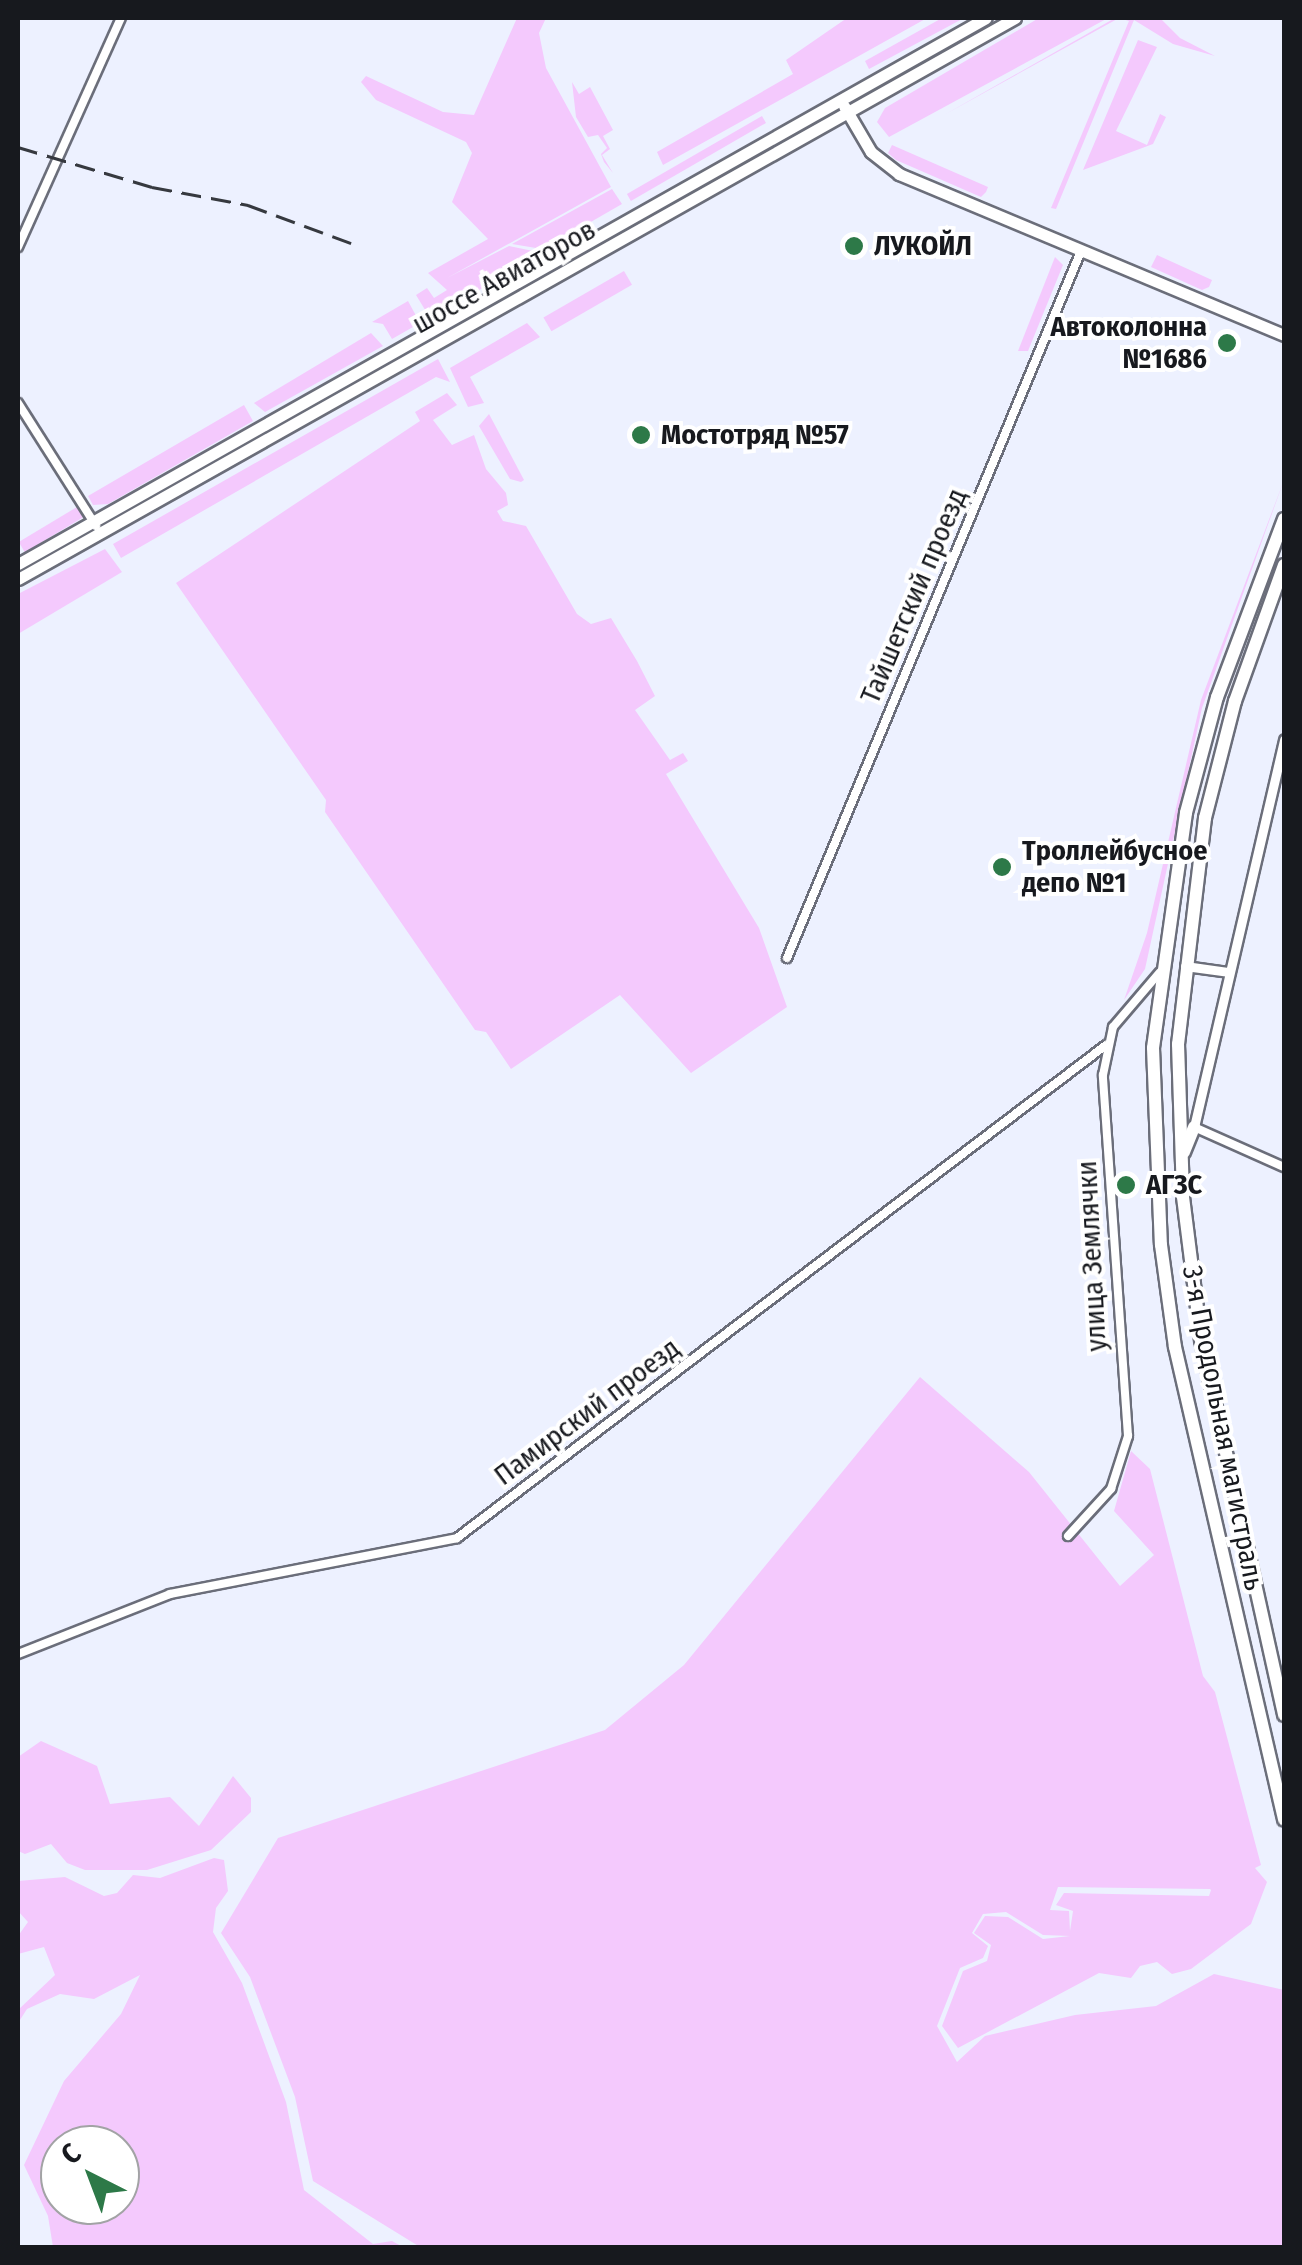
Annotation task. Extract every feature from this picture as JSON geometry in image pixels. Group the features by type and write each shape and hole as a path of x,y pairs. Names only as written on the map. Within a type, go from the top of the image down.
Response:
{"highway":[{"name":"3-я Продольная магистраль","path":"1284,519 1218,698 1186,813 1160,972 1154,1131 1175,1347 1284,1820"},
{"name":"3-я Продольная магистраль","path":"1284,565 1234,701 1204,818 1178,1044 1182,1160 1200,1340 1284,1715"},
{"path":"1182,1160 1194,1127"}],"main road":[{"name":"шоссе Авиаторов","path":"18,580 97,528 840,97 986,18"},
{"name":"шоссе Авиаторов","path":"18,564 97,528 1015,18"},
{"path":"840,97 871,152 899,174 1284,335"}],"street":[{"path":"18,246 121,18"},
{"name":"Тайшетский проезд","path":"786,958 1081,251"},
{"path":"18,403 97,528"},
{"path":"1284,738 1194,1127 1284,1167"},
{"path":"1185,966 1228,972"},
{"path":"1106,1045 1113,1027 1160,972"},
{"name":"улица Землячки","path":"1068,1536 1111,1490 1128,1436 1106,1045"},
{"name":"Памирский проезд","path":"18,1654 170,1594 457,1538 1106,1045"}],"shaded area":[{"path":"517,18 546,18 539,33 546,68 611,187 447,278 509,246 533,251 509,273 430,318 416,295 427,288 434,298 447,290 428,273 488,239 452,202 472,153 466,142 376,100 361,82 366,76 443,112 474,115"},
{"path":"847,18 927,18 663,165 657,152 793,74 786,60"},
{"path":"942,18 964,18 869,69 865,61"},
{"path":"1039,18 1108,18 889,137 877,122 885,108"},
{"path":"1115,18 1119,18 944,115"},
{"path":"1119,18 1160,18 1180,38 1215,56 1173,44 1134,20 1056,209 1051,208 1129,21"},
{"path":"1138,40 1157,47 1116,131 1147,145 1160,114 1166,117 1153,144 1083,170"},
{"path":"572,82 579,94 590,87 613,130 603,136 610,149 602,155 613,173 601,154 607,148 598,135 588,137 576,117"},
{"path":"762,116 766,123 631,201 627,194"},
{"path":"892,145 988,187 986,192 981,197 896,160 888,153"},
{"path":"612,189 622,204 589,223 536,248 512,244"},
{"path":"1157,255 1212,280 1209,287 1202,290 1151,267"},
{"path":"1055,257 1063,265 1028,351 1018,351"},
{"path":"624,271 632,285 551,331 543,318"},
{"path":"408,301 420,323 392,339 383,324 372,322"},
{"path":"527,323 540,337 470,377 484,403 468,407 450,368"},
{"path":"371,333 383,346 265,412 254,403"},
{"path":"438,359 450,382 436,377 121,558 113,544"},
{"path":"447,393 457,405 433,420 452,445 474,435 486,469 506,493 508,505 497,511 503,521 526,526 577,614 591,624 611,618 637,661 655,696 635,710 670,760 683,753 688,761 666,774 759,928 787,1007 691,1073 620,995 511,1069 486,1032 475,1030 325,812 326,800 176,583 420,421 415,412"},
{"path":"244,405 253,421 108,504 93,505 88,496"},
{"path":"489,414 524,480 521,482 510,479 479,426"},
{"path":"1284,480 1202,708 1145,969 1124,1000 1147,933 1201,700"},
{"path":"77,507 83,517 25,552 19,542"},
{"path":"105,549 122,572 18,634 18,594"},
{"path":"920,1377 1029,1472 1120,1586 1154,1555 1114,1511 1131,1451 1150,1469 1203,1676 1215,1692 1261,1865 1255,1868 1267,1882 1251,1924 1191,1969 1172,1974 1157,1962 1140,1966 1131,1978 1099,1973 958,2048 942,2026 963,1971 987,1961 991,1945 974,1933 985,1916 1008,1917 1043,1939 1070,1936 1043,1935 1006,1912 983,1914 972,1933 988,1946 983,1958 960,1968 937,2026 957,2062 985,2036 1075,2015 1156,2006 1214,1974 1284,1990 1284,2247 420,2247 313,2181 295,2097 250,1977 221,1933 278,1838 605,1730 684,1665","holes":["1058,1887 1210,1889 1209,1896 1064,1893 1056,1905 1073,1911 1070,1931 1069,1911 1050,1910"]},
{"path":"41,1741 97,1766 110,1804 170,1797 199,1826 233,1776 251,1798 251,1812 211,1850 147,1870 85,1870 67,1863 51,1844 25,1854 18,1851 18,1757"},
{"path":"214,1858 224,1860 228,1891 216,1908 213,1932 242,1983 286,2102 304,2190 373,2244 392,2241 403,2247 53,2247 49,2225 140,2225 140,2125 43,2125 64,2081 121,2014 140,1975 94,1999 60,1994 27,2009 18,2023 18,2010 55,1975 44,1947 18,1954 18,1936 28,1922 18,1911 18,1881 65,1877 104,1896 117,1893 133,1875 160,1878"},
{"path":"40,2131 40,2199 24,2165"}],"railway":[{"path":"18,147 152,187 248,205 359,246"}],"place":[{"name":"ЛУКОЙЛ","path":"854,246"},
{"name":"Автоколонна №1686","path":"1227,343"},
{"name":"Мостотряд №57","path":"641,435"},
{"name":"Троллейбусное депо №1","path":"1002,867"},
{"name":"АГЗС","path":"1126,1185"}]}
